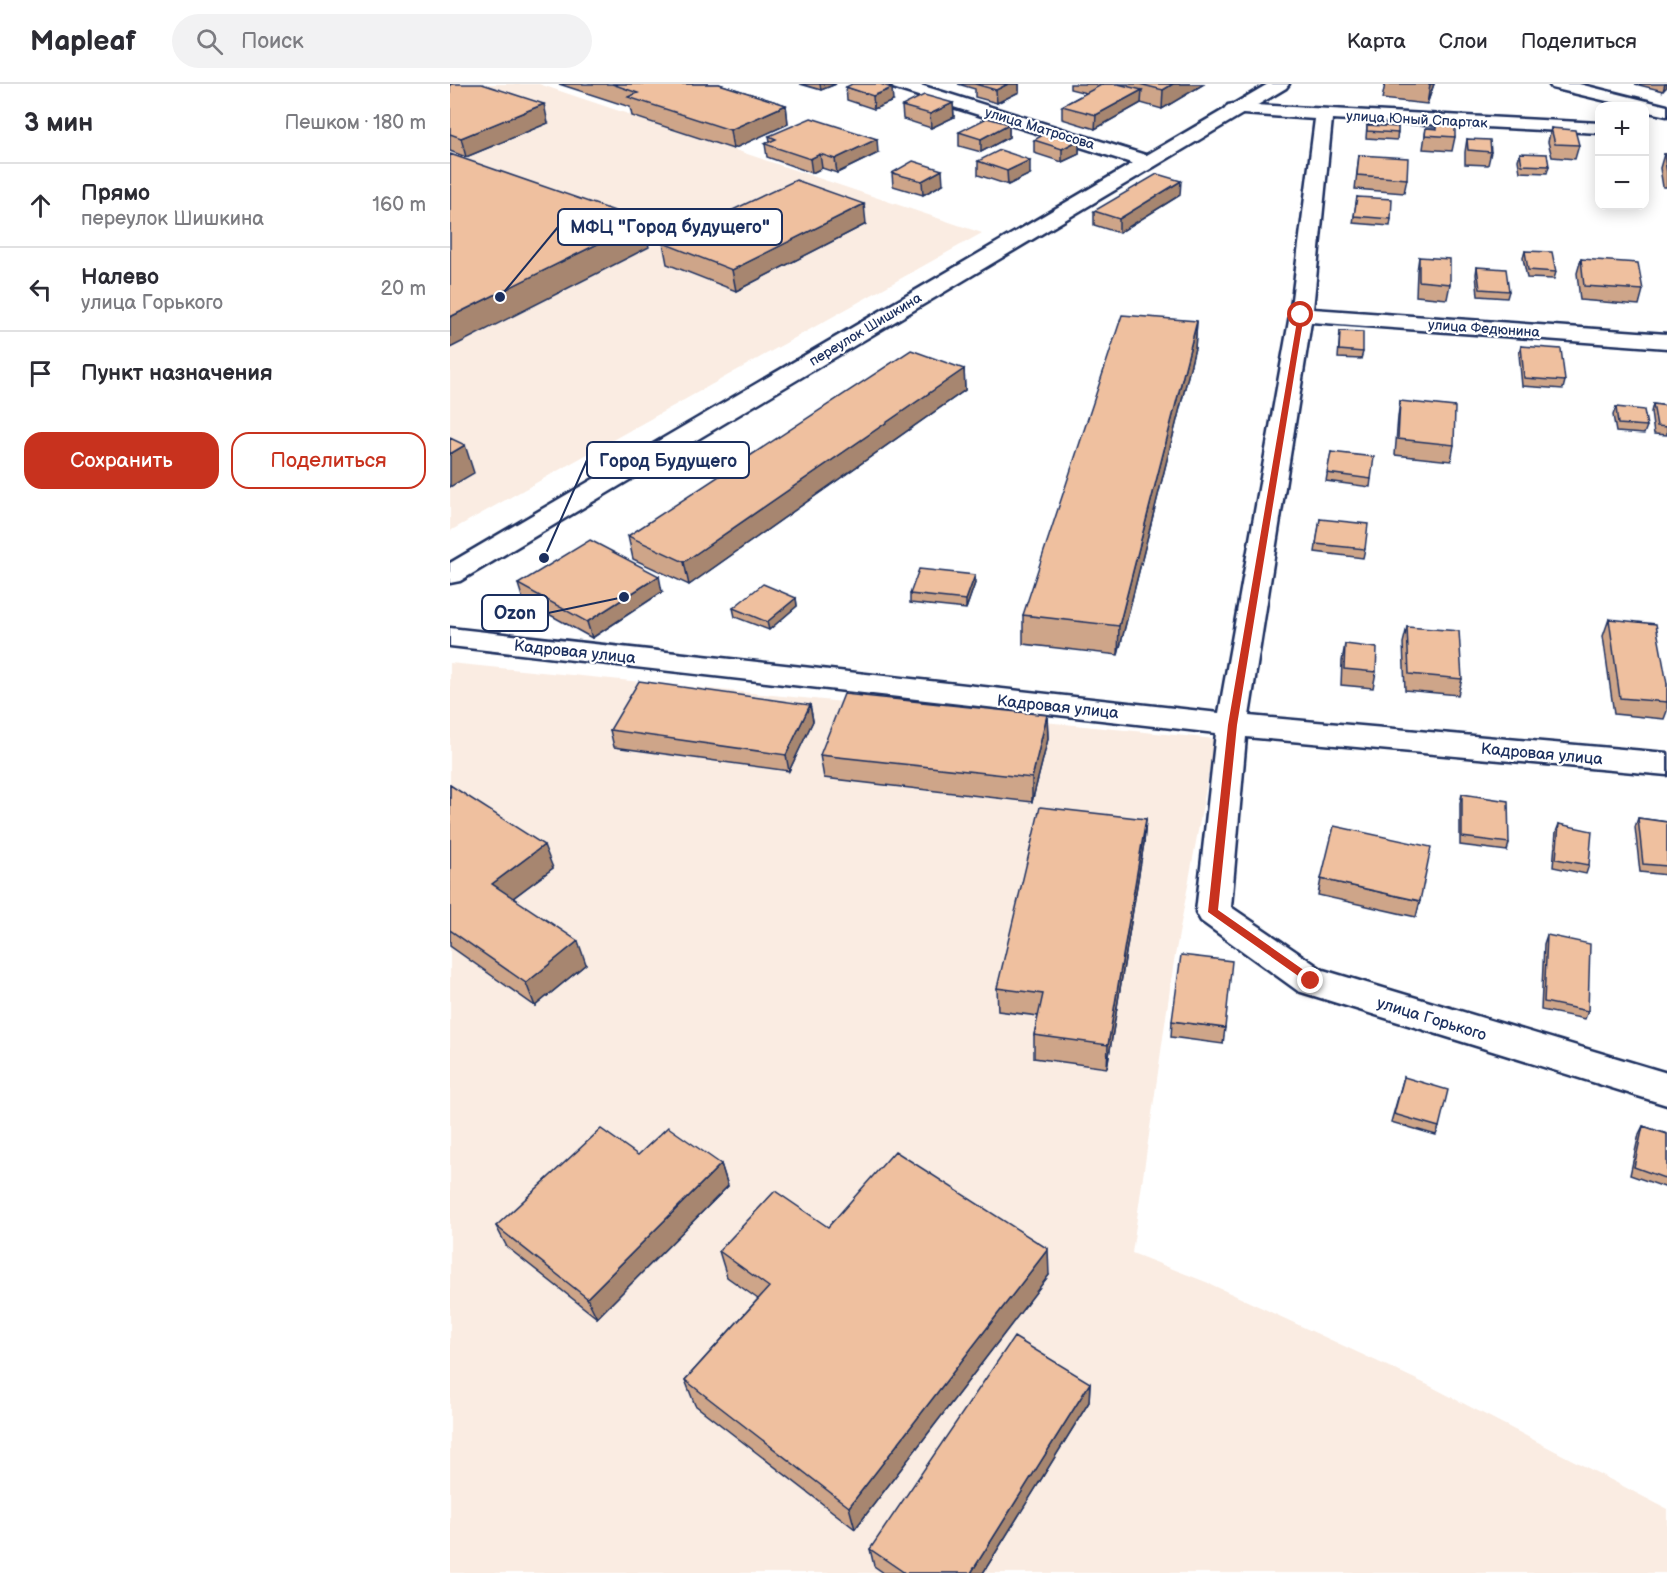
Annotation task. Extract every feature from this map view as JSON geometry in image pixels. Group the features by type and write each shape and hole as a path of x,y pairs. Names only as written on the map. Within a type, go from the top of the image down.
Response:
{"street":[{"name":"улица Матросова","path":"899,84 1148,162"},
{"name":"переулок Шишкина","path":"450,575 1234,109 1280,84"},
{"path":"1558,84 1667,111"},
{"name":"улица Юный Спартак","path":"1234,109 1595,128"},
{"path":"1233,725 1301,315 1324,114"},
{"name":"улица Федюнина","path":"1301,315 1667,341"},
{"name":"Кадровая улица","path":"450,637 1233,725 1667,764"},
{"name":"улица Горького","path":"1233,725 1213,912 1311,981 1667,1089"}],"shaded area":[{"path":"450,84 539,84 982,233 450,531"},
{"path":"450,663 1215,739 1174,961 1132,1253 1206,1282 1428,1385 1667,1509 1667,1573 450,1573"}],"building":[{"path":"450,84 482,84 544,104 461,138 450,134"},
{"path":"612,84 719,84 786,105 730,130 628,97 638,93"},
{"path":"852,84 880,84 892,88 873,96 846,87"},
{"path":"975,84 1008,84 996,90"},
{"path":"1103,84 1118,84 1142,90 1096,115 1062,106"},
{"path":"1139,84 1173,84 1163,90"},
{"path":"924,95 953,103 930,114 902,106"},
{"path":"811,118 877,139 835,159 820,154 810,159 765,144 776,139 769,136"},
{"path":"987,118 1009,124 981,139 959,132"},
{"path":"1437,123 1455,124 1455,137 1425,135 1426,128 1437,129"},
{"path":"1367,125 1398,127 1398,133 1367,131"},
{"path":"1551,128 1575,130 1579,145 1555,144"},
{"path":"1050,131 1079,140 1062,149 1034,140"},
{"path":"1467,139 1490,140 1491,152 1468,150"},
{"path":"1000,150 1030,160 1007,171 978,161"},
{"path":"1520,153 1547,154 1549,166 1522,165"},
{"path":"450,154 644,221 450,317"},
{"path":"1664,154 1667,154 1667,173"},
{"path":"1359,155 1408,158 1407,179 1357,175"},
{"path":"913,161 942,170 922,181 892,173"},
{"path":"1157,174 1181,181 1119,219 1094,211"},
{"path":"796,180 864,204 732,270 663,243"},
{"path":"1357,197 1392,199 1391,219 1354,216"},
{"path":"1525,251 1552,252 1556,272 1528,270"},
{"path":"1419,257 1450,259 1450,284 1419,281"},
{"path":"1581,259 1638,263 1643,290 1584,286"},
{"path":"1477,267 1506,269 1509,291 1480,289"},
{"path":"1122,315 1197,321 1119,626 1023,615"},
{"path":"1340,331 1363,332 1363,352 1339,350"},
{"path":"1521,346 1561,349 1565,381 1524,378"},
{"path":"911,350 964,369 684,562 628,536"},
{"path":"1400,401 1455,407 1454,445 1398,439"},
{"path":"1653,404 1667,406 1667,427 1657,426"},
{"path":"1616,407 1644,410 1647,426 1618,424"},
{"path":"450,438 465,445 450,454"},
{"path":"1331,452 1374,457 1371,479 1327,473"},
{"path":"1320,519 1368,524 1365,549 1316,544"},
{"path":"590,540 659,576 587,622 518,584"},
{"path":"919,569 975,575 966,600 910,594"},
{"path":"763,584 796,598 767,622 733,608"},
{"path":"1609,619 1656,624 1667,684 1667,702 1620,698"},
{"path":"1407,627 1459,631 1462,679 1409,674"},
{"path":"1345,644 1377,648 1376,672 1344,669"},
{"path":"639,681 810,705 786,755 610,730"},
{"path":"844,694 1047,715 1032,778 820,755"},
{"path":"450,785 544,845 492,884 578,941 526,983 450,930"},
{"path":"1462,794 1508,801 1509,843 1462,837"},
{"path":"1040,807 1146,819 1108,1045 1034,1035 1043,994 997,988"},
{"path":"1638,818 1667,822 1667,866 1643,864"},
{"path":"1559,824 1592,831 1589,865 1556,859"},
{"path":"1334,826 1431,847 1420,901 1321,879"},
{"path":"1547,935 1590,944 1588,1011 1544,1002"},
{"path":"1181,955 1232,961 1225,1028 1172,1021"},
{"path":"1404,1077 1448,1090 1439,1127 1394,1114"},
{"path":"1643,1126 1667,1134 1667,1179 1634,1167"},
{"path":"668,1127 721,1164 587,1298 496,1226 601,1129 638,1155"},
{"path":"895,1151 1048,1249 849,1507 685,1380 769,1287 719,1251 775,1191 828,1227"},
{"path":"1014,1337 1090,1383 971,1573 905,1573 870,1549"}],"place":[{"name":"МФЦ \"Город будущего\"","path":"500,297"},
{"name":"Город Будущего","path":"544,558"},
{"name":"Ozon","path":"624,597"}],"route":[{"path":"1301,315 1233,725 1213,912 1311,981"}]}
